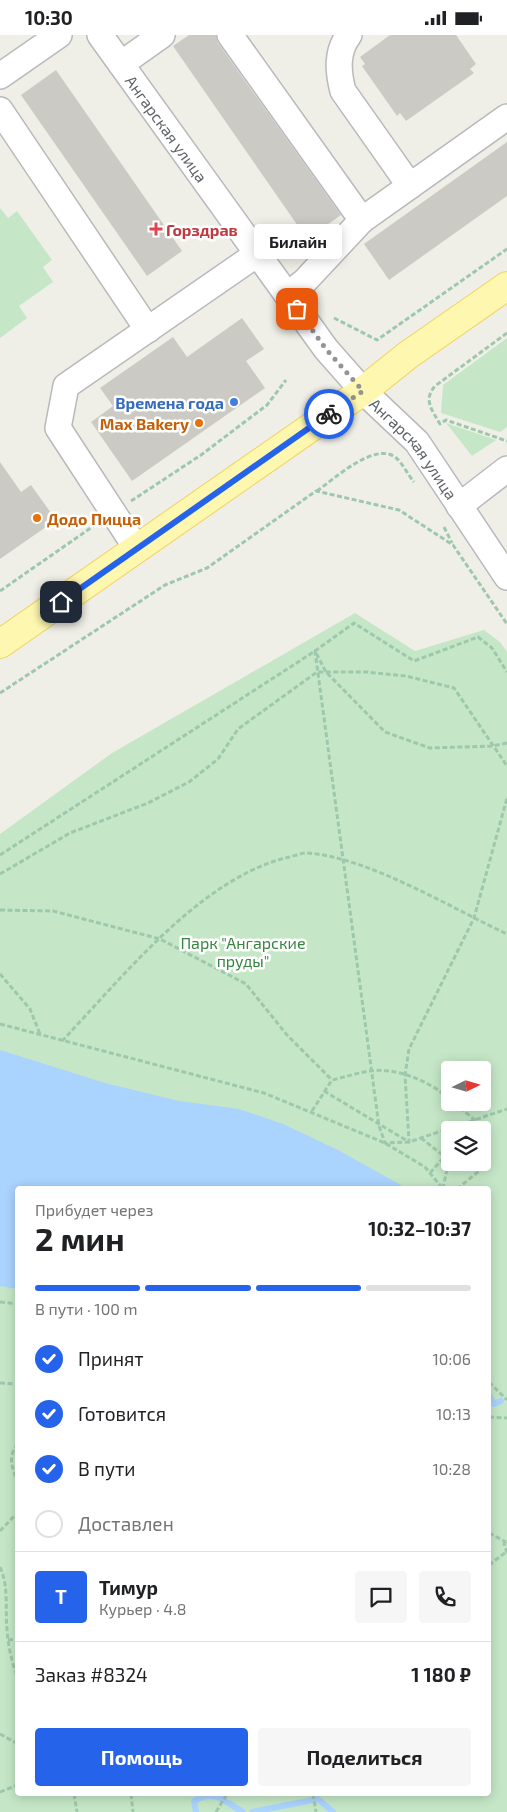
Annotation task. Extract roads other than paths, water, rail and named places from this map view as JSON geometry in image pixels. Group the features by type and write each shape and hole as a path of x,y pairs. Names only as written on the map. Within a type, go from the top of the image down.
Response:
{"main road":[{"path":"0,644 363,391 408,355 507,286"}],"street":[{"path":"0,76 59,35"},
{"name":"Ангарская улица","path":"100,35 326,349 363,391 417,442 450,513 507,577"},
{"path":"121,64 162,35"},
{"path":"230,35 362,220"},
{"path":"349,35 340,55 338,72 343,91 410,186"},
{"path":"0,110 148,330"},
{"path":"287,295 305,281 362,220 507,117"},
{"path":"137,549 58,428 66,387 257,254"},
{"path":"450,513 507,469"}],"water":[{"path":"0,1050 105,1083 179,1101 239,1109 283,1124 338,1150 403,1186 15,1186 15,1289 0,1286"}],"waterway":[{"path":"491,1399 494,1404 501,1401"},
{"path":"196,1812 194,1801 208,1796 219,1798 243,1812"},
{"path":"252,1812 318,1799 333,1812"}],"place":[{"name":"Горздрав","path":"156,229"},
{"name":"Билайн","path":"297,309"},
{"name":"Времена года","path":"234,402"},
{"name":"Max Bakery","path":"199,423"},
{"name":"Додо Пицца","path":"37,518"}],"park label":[{"name":"Парк \"Ангарские пруды\"","path":"243,951"}]}
